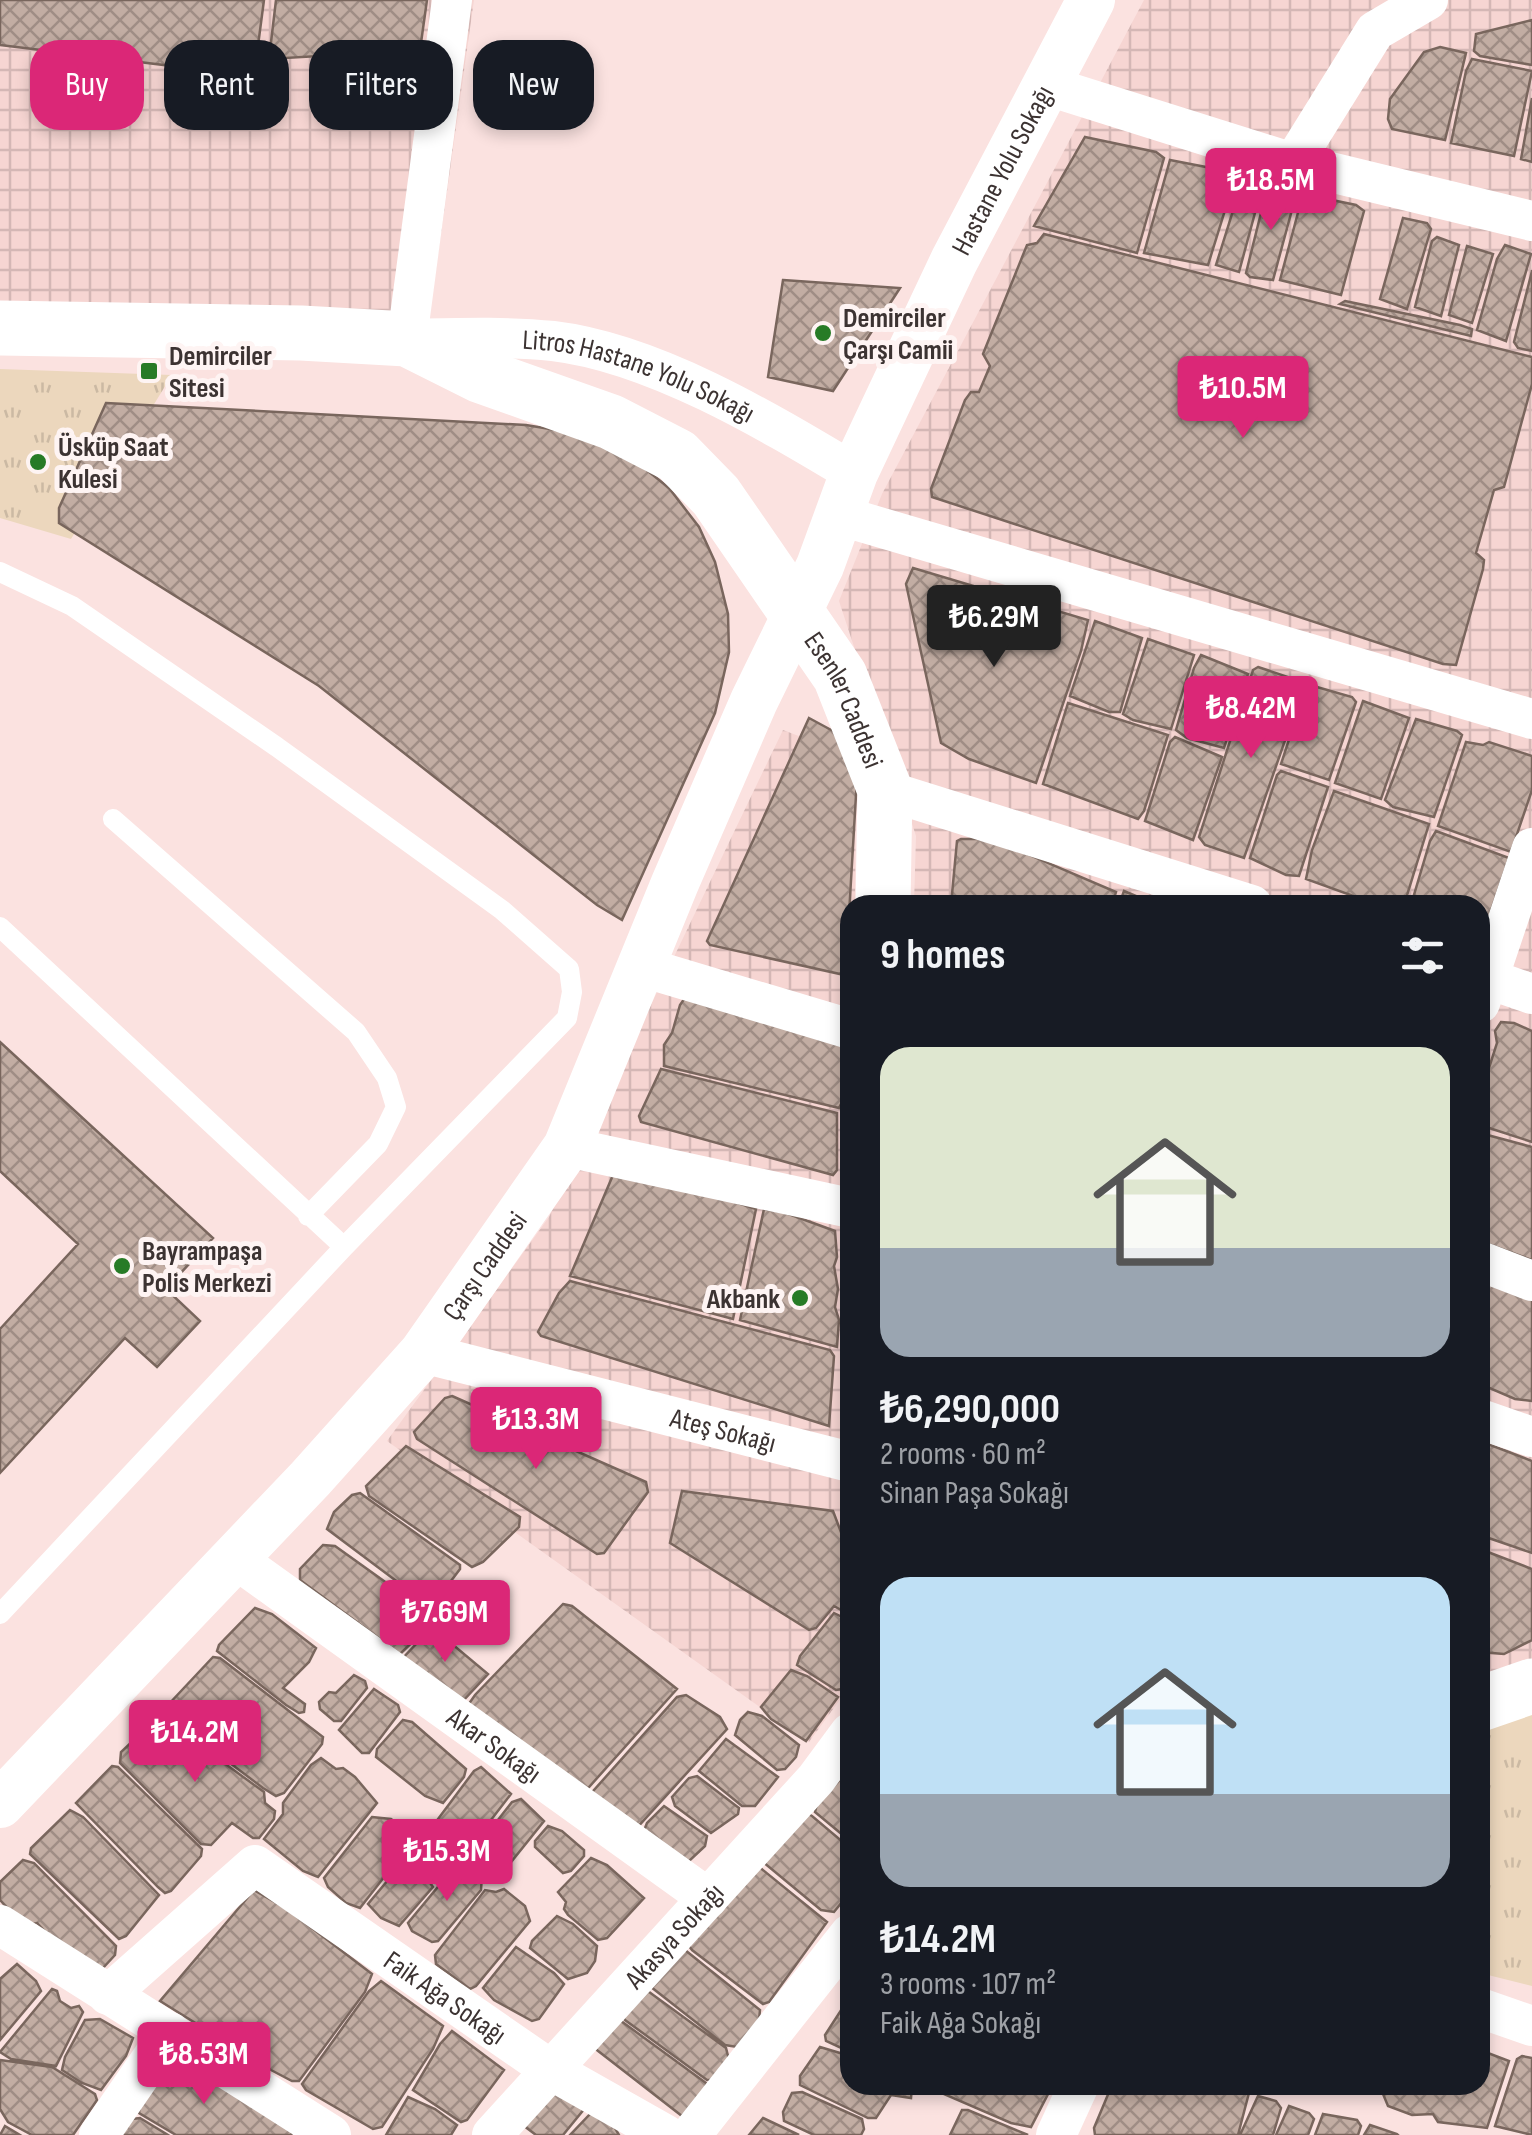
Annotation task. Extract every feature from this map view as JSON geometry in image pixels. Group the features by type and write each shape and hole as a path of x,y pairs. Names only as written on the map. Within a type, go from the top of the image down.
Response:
{"main road":[{"path":"0,328 242,332 407,340"},
{"name":"Esenler Caddesi","path":"407,340 479,375 611,422 677,456 716,496 840,676 885,790 883,895"}],"street":[{"path":"407,340 452,0"},
{"name":"Hastane Yolu Sokağı","path":"798,617 846,494 954,262 1091,0"},
{"path":"1293,163 1371,16 1428,0"},
{"path":"1044,85 1293,163 1532,221"},
{"name":"Litros Hastane Yolu Sokağı","path":"407,340 490,337 555,342 602,351 755,414 846,494 1532,719"},
{"name":"Çarşı Caddesi","path":"0,1804 310,1479 423,1353 566,1147 639,966 754,701 798,617"},
{"path":"885,790 1220,895"},
{"path":"1490,966 1532,848"},
{"path":"639,966 840,1026"},
{"path":"1490,987 1532,994"},
{"path":"566,1147 840,1206"},
{"path":"1490,1266 1532,1281"},
{"name":"Ateş Sokağı","path":"423,1353 840,1459"},
{"path":"1490,1422 1532,1437"},
{"name":"Akar Sokağı","path":"233,1557 708,1898"},
{"name":"Akasya Sokağı","path":"492,2135 816,1779 840,1747"},
{"name":"Faik Ağa Sokağı","path":"108,1995 256,1866 551,2070"},
{"path":"0,1924 331,2135"},
{"path":"692,2135 840,1947"},
{"path":"1490,2011 1532,2026"},
{"path":"100,2135 170,2032"},
{"path":"551,2070 666,2135"},
{"path":"1056,2135 1074,2095"}],"lane":[{"path":"0,572 72,606 277,746 502,910 569,969 572,992 568,1018 344,1246 0,1614"},
{"path":"113,820 356,1032 387,1078 396,1107 378,1144 308,1216"},
{"path":"0,927 344,1246"}],"shaded area":[{"path":"0,0 474,0 430,312 0,325"},
{"path":"1144,0 1532,0 1532,1661 1490,1676 1490,895 914,895 916,836 839,601 882,494"},
{"path":"783,730 856,758 855,895 840,895 840,1700 809,1742 387,1441 549,1217"}],"green space":[{"path":"0,369 172,375 71,539 0,518"},
{"path":"1532,1713 1532,1986 1490,1976 1490,1728"}],"building":[{"path":"0,0 264,0 259,40 164,40 164,65 144,63 144,40 30,40 30,49 0,45"},
{"path":"276,0 427,0 421,40 309,40 309,57 289,58 289,40 271,40"},
{"path":"1532,20 1532,65 1480,56 1474,51 1476,34"},
{"path":"1440,47 1466,53 1445,140 1392,129 1388,119 1390,99 1424,52"},
{"path":"1472,59 1532,71 1514,156 1451,143"},
{"path":"1532,98 1532,162 1521,159"},
{"path":"1085,137 1156,152 1164,158 1137,253 1034,226"},
{"path":"1170,160 1211,168 1235,178 1208,265 1144,253"},
{"path":"1243,179 1261,183 1262,187 1239,272 1216,265"},
{"path":"1272,185 1293,190 1296,195 1273,280 1246,273 1267,189"},
{"path":"1303,194 1356,205 1364,211 1341,295 1280,280"},
{"path":"1403,218 1427,223 1431,229 1407,309 1380,299"},
{"path":"1044,234 1532,357 1532,384 1504,487 1494,490 1476,553 1484,560 1483,569 1456,665 1443,664 932,497 931,489 965,400 971,392 979,392 990,366 983,354 1027,245 1037,243"},
{"path":"1437,237 1459,245 1441,316 1415,307 1432,241"},
{"path":"1505,245 1531,254 1506,341 1477,330 1497,259"},
{"path":"1467,246 1493,254 1472,323 1449,315"},
{"path":"1532,271 1532,351 1518,348 1514,342"},
{"name":"Demirciler Çarşı Camii","path":"783,280 900,288 833,391 768,377"},
{"path":"1345,301 1460,325 1472,329 1471,336 1340,304"},
{"path":"106,403 526,425 562,431 628,455 669,488 699,527 715,562 728,614 729,652 715,713 622,920 597,905 319,686 59,523 59,508"},
{"path":"913,568 1088,620 1036,783 969,759 941,743 906,584"},
{"path":"1095,621 1142,638 1120,712 1109,712 1070,696"},
{"path":"1148,639 1194,655 1171,729 1123,714"},
{"path":"1201,655 1248,674 1224,748 1187,738 1176,730"},
{"path":"1258,667 1304,686 1244,858 1205,845 1199,837 1253,670"},
{"path":"1310,685 1352,697 1356,702 1329,780 1281,764"},
{"path":"1363,701 1409,718 1381,799 1335,783"},
{"path":"1068,703 1168,735 1138,819 1043,784"},
{"path":"809,718 846,738 857,778 850,895 840,895 840,974 710,945 707,941"},
{"path":"1416,719 1462,735 1434,817 1393,807 1385,800"},
{"path":"1175,737 1222,757 1193,840 1145,821 1170,742"},
{"path":"1466,742 1489,742 1532,756 1532,790 1511,852 1438,826"},
{"path":"1281,771 1328,787 1299,876 1286,875 1250,858"},
{"path":"1334,791 1429,824 1407,895 1350,895 1306,879 1312,850"},
{"path":"1436,831 1509,858 1490,914 1490,895 1414,895"},
{"path":"992,839 1116,892 1115,895 952,895 957,841"},
{"path":"689,992 840,1040 839,1108 664,1066 664,1045"},
{"path":"1501,1022 1532,1031 1532,1142 1490,1128 1490,1065 1497,1043 1495,1031"},
{"name":"Bayrampaşa Polis Merkezi","path":"0,1042 213,1238 166,1289 200,1321 157,1367 125,1338 0,1473 0,1329 78,1244 0,1171"},
{"path":"661,1069 837,1113 837,1170 833,1175 641,1122 639,1116"},
{"path":"1490,1136 1532,1147 1532,1260 1490,1245"},
{"path":"616,1168 654,1175 756,1209 733,1319 570,1276"},
{"path":"764,1209 835,1231 837,1347 740,1320"},
{"path":"1490,1278 1532,1295 1532,1401 1515,1399 1490,1388"},
{"path":"570,1281 830,1350 834,1356 829,1426 541,1336 538,1332"},
{"path":"452,1396 646,1482 648,1492 604,1553 597,1554 417,1439 414,1432 445,1398"},
{"path":"1490,1445 1532,1461 1532,1553 1490,1538"},
{"path":"406,1446 520,1517 519,1527 483,1562 472,1567 369,1496 366,1486"},
{"path":"682,1491 833,1511 840,1530 840,1609 834,1606 816,1628 809,1630 670,1543"},
{"path":"360,1493 460,1565 435,1602 430,1604 411,1592 327,1529 334,1512 352,1495"},
{"path":"323,1545 335,1546 430,1614 425,1630 400,1654 300,1580 300,1569"},
{"path":"1490,1553 1532,1569 1532,1640 1504,1654 1490,1653"},
{"path":"563,1604 572,1606 677,1689 581,1796 466,1708"},
{"path":"255,1608 272,1614 316,1648 309,1662 283,1688 305,1704 304,1712 286,1705 217,1651"},
{"path":"834,1613 840,1616 840,1689 797,1665"},
{"path":"434,1625 442,1628 446,1639 488,1674 460,1704 401,1660"},
{"path":"213,1657 220,1658 323,1737 322,1744 284,1793 276,1796 263,1788 165,1714 167,1706"},
{"path":"791,1670 838,1697 806,1741 771,1719 761,1707"},
{"path":"354,1675 365,1681 367,1688 341,1721 334,1721 320,1709 319,1702 329,1692 336,1693"},
{"path":"374,1689 398,1705 400,1712 369,1753 362,1753 339,1730"},
{"path":"686,1695 720,1717 727,1729 634,1831 586,1799 677,1697"},
{"path":"748,1712 762,1716 799,1745 796,1757 785,1769 777,1770 735,1735 740,1720"},
{"path":"156,1719 184,1734 264,1792 265,1803 275,1811 274,1819 259,1838 232,1823 211,1845 201,1844 120,1763 121,1752"},
{"path":"403,1720 412,1722 466,1769 443,1803 425,1796 376,1757 377,1749"},
{"path":"726,1739 778,1777 755,1806 742,1806 699,1771"},
{"path":"321,1758 355,1777 377,1803 318,1877 303,1871 264,1839 283,1814 283,1803 311,1765"},
{"path":"112,1766 118,1767 202,1849 201,1856 171,1891 165,1893 158,1887 76,1803"},
{"path":"481,1767 511,1794 474,1842 465,1842 438,1819"},
{"path":"697,1776 739,1808 738,1814 711,1833 675,1806 672,1797 689,1778"},
{"path":"840,1780 840,1833 815,1812 817,1804"},
{"path":"521,1799 544,1821 508,1866 494,1864 476,1848 512,1802"},
{"path":"664,1806 707,1836 705,1846 687,1863 643,1833"},
{"path":"797,1808 812,1816 840,1840 840,1904 834,1912 821,1910 757,1857"},
{"path":"70,1810 83,1817 159,1895 126,1936 119,1939 30,1854 31,1848"},
{"path":"372,1817 391,1819 405,1830 409,1845 360,1908 346,1903 324,1878"},
{"path":"548,1826 562,1831 584,1850 584,1856 571,1871 563,1873 535,1847 535,1841"},
{"path":"591,1858 607,1865 644,1898 607,1938 598,1940 568,1915 564,1909 566,1902 558,1892"},
{"path":"23,1860 34,1863 116,1946 115,1955 102,1969 65,1952 37,1923 28,1925 18,1920 0,1900 0,1882"},
{"path":"404,1861 433,1887 399,1926 381,1918 368,1904"},
{"path":"758,1866 827,1922 769,2002 763,2004 692,1950 684,1939"},
{"path":"471,1867 482,1875 481,1890 438,1941 432,1942 412,1931 408,1923 452,1870"},
{"path":"504,1889 525,1906 530,1921 470,1989 436,1964 435,1955 485,1890"},
{"path":"254,1890 287,1909 372,1974 365,1992 299,2081 271,2070 160,2001"},
{"path":"557,1916 573,1924 597,1946 595,1961 587,1973 568,1979 530,1948"},
{"path":"680,1946 760,2010 759,2020 737,2047 725,2045 646,1983"},
{"path":"516,1947 564,1984 539,2019 532,2021 494,2000 483,1988"},
{"path":"17,1964 41,1991 0,2040 0,1979"},
{"path":"381,1981 443,2026 433,2049 382,2127 373,2129 302,2084 369,1991"},
{"path":"52,1989 57,1991 60,2001 71,2008 79,2006 83,2012 56,2066 11,2059 0,2052"},
{"path":"645,1989 726,2048 729,2060 714,2080 707,2080 625,2020 619,2012"},
{"path":"840,2012 840,2047 826,2041 825,2035"},
{"path":"617,2018 706,2083 708,2091 682,2116 593,2047"},
{"path":"100,2019 133,2038 126,2056 101,2090 62,2070 85,2020"},
{"path":"452,2031 504,2070 467,2120 461,2122 413,2090"},
{"path":"820,2047 840,2053 840,2095 891,2095 876,2118 868,2118 800,2085 800,2076"},
{"path":"1490,2054 1509,2061 1487,2128 1438,2122 1433,2114 1412,2115 1388,2106 1383,2095 1490,2095"},
{"path":"175,2057 294,2130 291,2135 176,2135 139,2113 140,2103"},
{"path":"1532,2058 1532,2135 1495,2126 1517,2059"},
{"path":"0,2060 52,2067 95,2094 97,2100 73,2135 32,2135 8,2122 0,2109"},
{"path":"551,2087 585,2108 563,2135 536,2135 524,2126"},
{"path":"802,2092 862,2119 861,2135 814,2135 784,2121 783,2112 792,2093"},
{"path":"946,2095 1047,2095 1031,2127 1011,2123"},
{"path":"1108,2095 1248,2095 1238,2135 1095,2135 1094,2128"},
{"path":"1258,2096 1276,2101 1281,2108 1273,2135 1240,2135"},
{"path":"408,2097 457,2125 451,2135 386,2135"},
{"path":"1289,2106 1309,2113 1314,2119 1308,2135 1276,2135"},
{"path":"962,2110 968,2110 1028,2135 950,2135"},
{"path":"592,2112 611,2121 619,2135 570,2135"},
{"path":"1323,2114 1357,2120 1361,2126 1358,2135 1315,2135"},
{"path":"140,2118 168,2135 118,2135 132,2119"},
{"path":"763,2118 799,2135 749,2135"},
{"path":"1370,2125 1397,2134 1398,2135 1364,2135"},
{"path":"5,2126 20,2135 0,2135"}],"place":[{"name":"Demirciler Çarşı Camii","path":"823,333"},
{"name":"Demirciler Sitesi","path":"149,371"},
{"name":"Üsküp Saat Kulesi","path":"38,462"},
{"name":"Bayrampaşa Polis Merkezi","path":"122,1266"},
{"name":"Akbank","path":"800,1298"}]}
